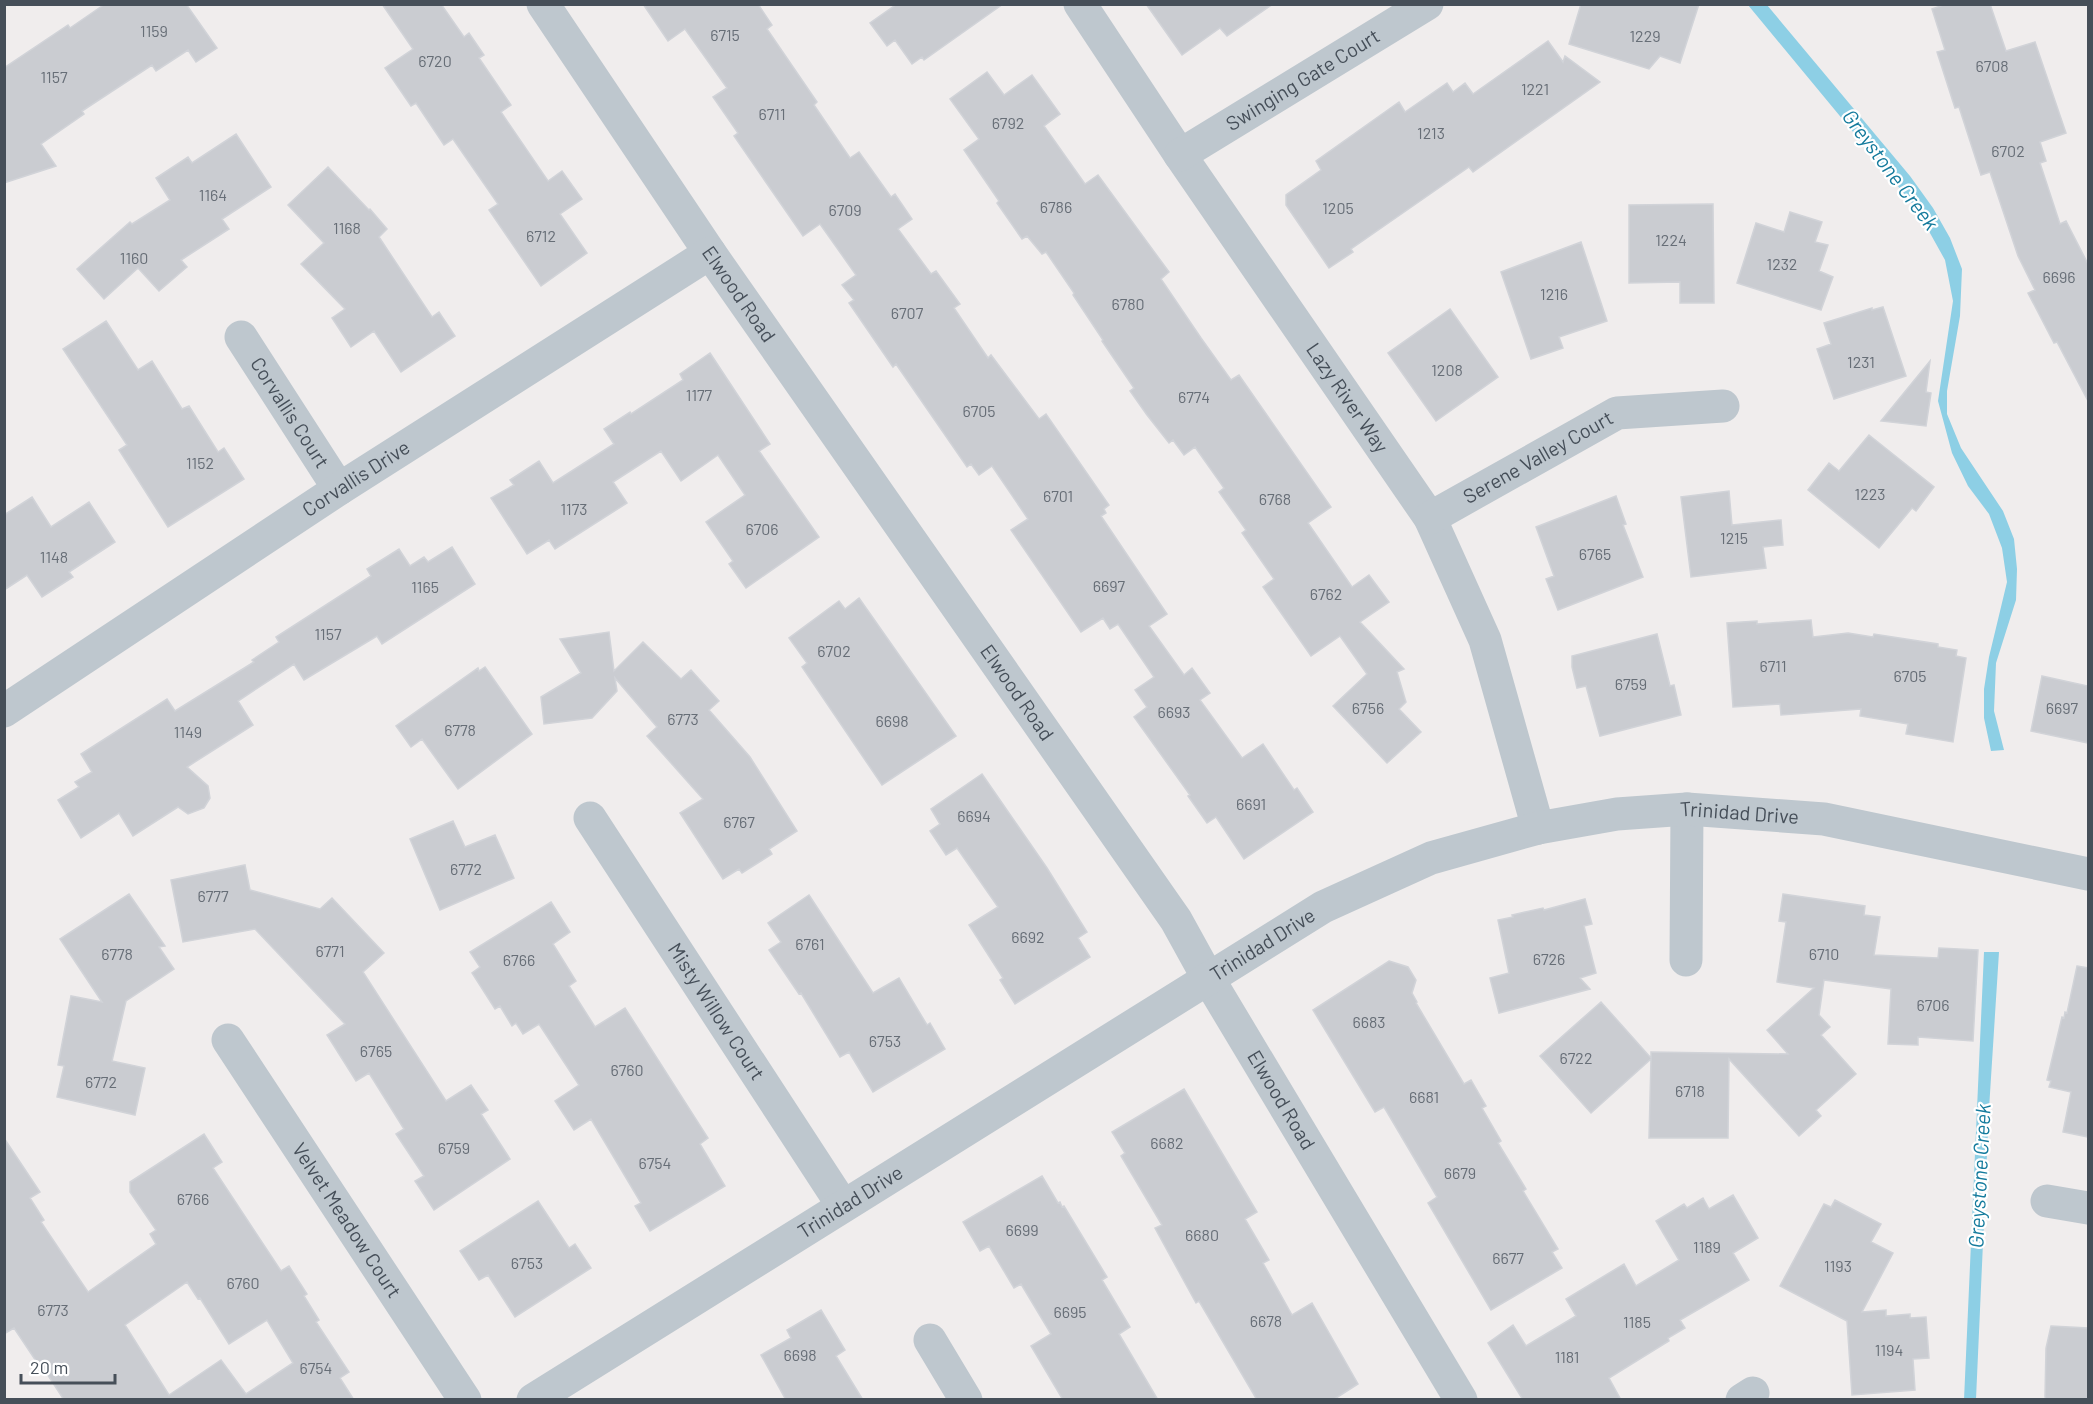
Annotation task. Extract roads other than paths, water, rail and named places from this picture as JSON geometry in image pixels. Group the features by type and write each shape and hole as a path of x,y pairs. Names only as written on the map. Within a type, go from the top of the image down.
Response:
{"street":[{"name":"Elwood Road","path":"543,4 710,253 1176,920 1208,978 1461,1400"},
{"name":"Lazy River Way","path":"1080,4 1180,155 1430,518 1485,640 1538,828"},
{"name":"Swinging Gate Court","path":"1180,155 1427,4"},
{"name":"Corvallis Drive","path":"4,711 339,489 710,253"},
{"name":"Corvallis Court","path":"241,337 339,489"},
{"name":"Serene Valley Court","path":"1430,518 1617,413 1723,406"},
{"name":"Trinidad Drive","path":"533,1400 1323,907 1431,858 1538,828 1617,814 1687,809 1824,819 2088,874"},
{"path":"1686,960 1687,809"},
{"name":"Misty Willow Court","path":"590,818 843,1206"},
{"name":"Velvet Meadow Court","path":"228,1040 465,1400"},
{"path":"2047,1201 2088,1208"},
{"path":"930,1340 966,1400"}],"water":[{"name":"Greystone Creek","path":"1748,5 1767,5 1910,176 1933,208 1950,238 1962,269 1960,316 1947,391 1947,414 1961,448 2003,511 2014,539 2017,569 2016,600 1996,663 1994,711 2004,750 1991,751 1984,718 1984,689 1989,657 2007,582 2002,548 1989,514 1968,486 1952,453 1938,401 1953,301 1945,260 1916,208"},
{"name":"Greystone Creek","path":"1984,952 1999,952 1989,1109 1976,1399 1964,1400"}]}
